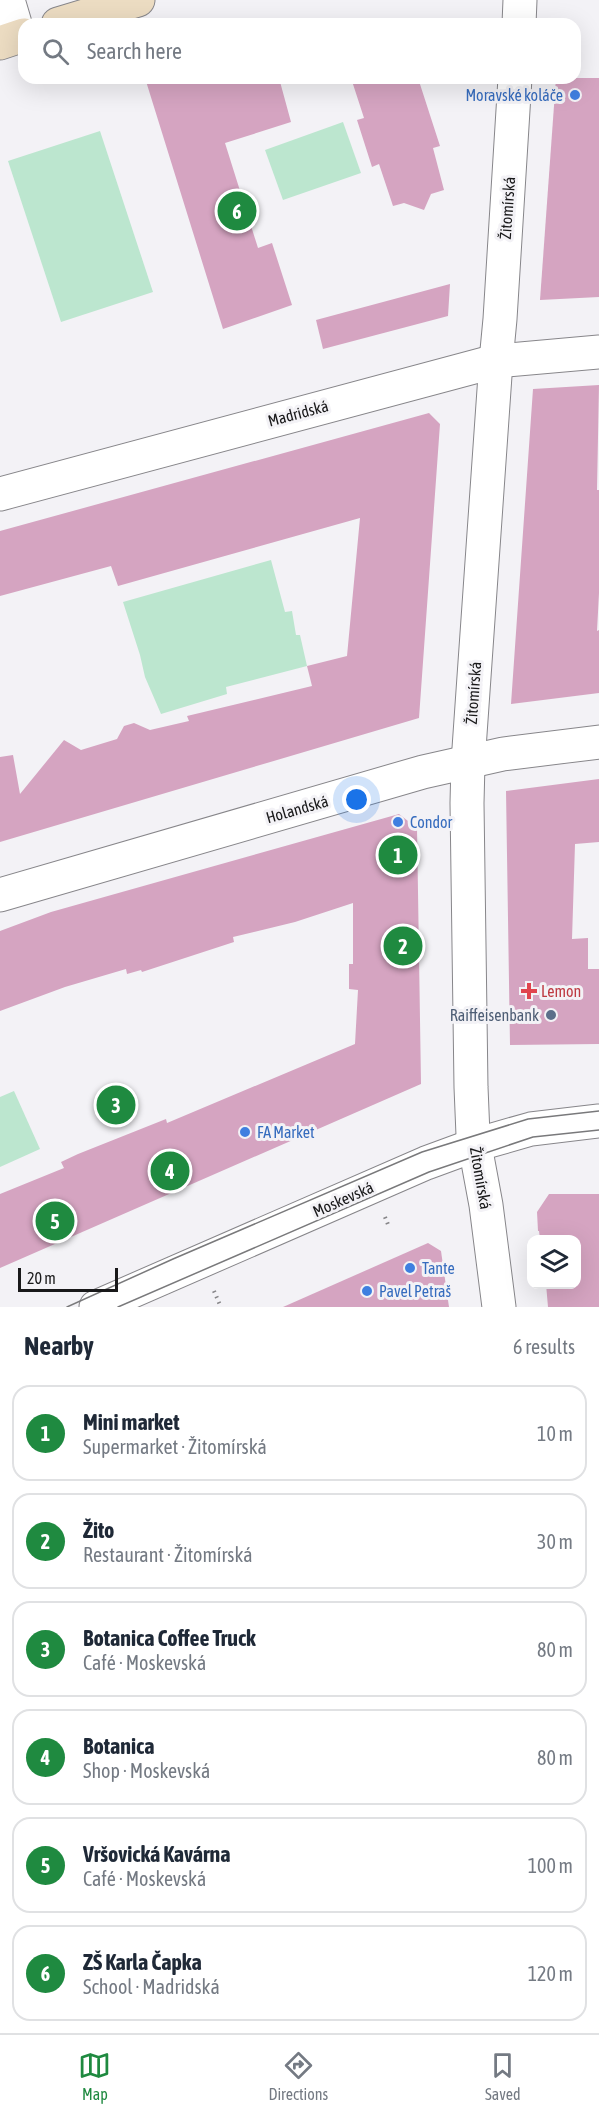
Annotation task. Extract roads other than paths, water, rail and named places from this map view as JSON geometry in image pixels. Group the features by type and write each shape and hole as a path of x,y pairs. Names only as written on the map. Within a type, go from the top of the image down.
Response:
{"street":[{"path":"8,0 14,38"},
{"path":"67,14 138,0"},
{"path":"519,18 520,0"},
{"name":"Žitomírská","path":"499,1307 486,1205 475,1145 471,1087 468,763 515,84"},
{"name":"Madridská","path":"0,494 496,361 599,352"},
{"name":"Holandská","path":"0,895 405,777 503,754 599,742"},
{"name":"Moskevská","path":"96,1307 426,1163 475,1145 531,1129 599,1121"}],"tram line":[{"path":"67,1307 422,1152 528,1119 599,1111"},
{"path":"118,1307 429,1172 533,1137 599,1130"}],"place":[{"name":"Moravské koláče","path":"575,95"},
{"name":"ZŠ Karla Čapka","path":"237,211"},
{"name":"Condor","path":"398,822"},
{"name":"Mini market","path":"398,855"},
{"name":"Žito","path":"403,946"},
{"name":"Lemon","path":"529,991"},
{"name":"Raiffeisenbank","path":"551,1015"},
{"name":"Botanica Coffee Truck","path":"116,1105"},
{"name":"FA Market","path":"245,1132"},
{"name":"Botanica","path":"170,1171"},
{"name":"Vršovická Kavárna","path":"55,1221"},
{"name":"Tante","path":"410,1268"},
{"name":"Pavel Petraš","path":"367,1291"}]}
